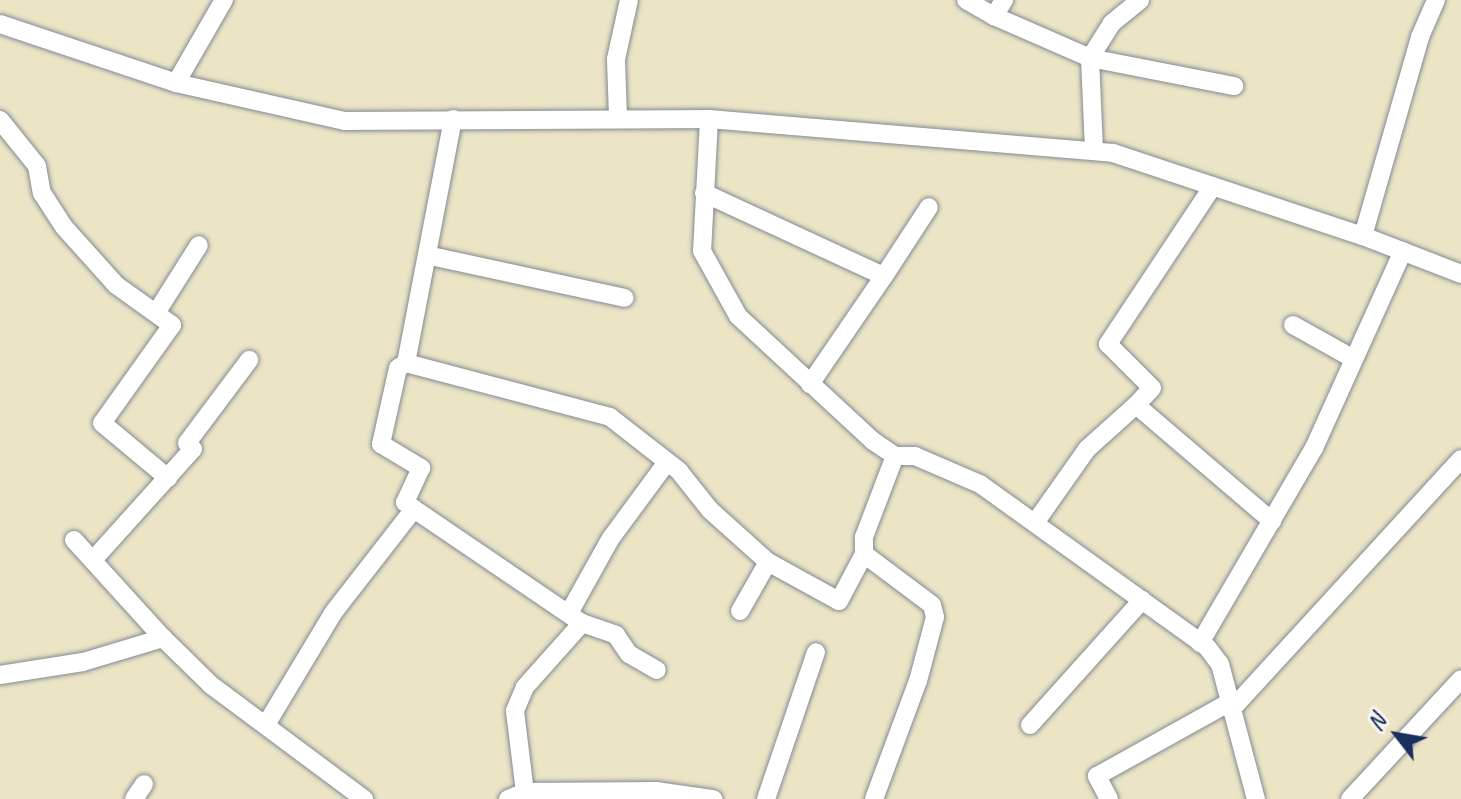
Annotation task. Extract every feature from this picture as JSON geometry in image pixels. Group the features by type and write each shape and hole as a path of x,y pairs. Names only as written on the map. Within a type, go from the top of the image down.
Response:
{"street":[{"path":"176,83 224,0"},
{"path":"618,117 616,59 629,0"},
{"path":"966,0 999,8 1090,58 1234,86"},
{"path":"1094,150 1090,58 1112,23 1140,0"},
{"path":"1363,236 1420,37 1436,0"},
{"path":"0,24 176,83 345,121 618,117 709,119 1094,150 1363,236 1461,274"},
{"path":"453,119 431,256 406,363 398,368 381,444 421,468 405,502 576,618 616,635 636,659 657,670"},
{"path":"709,119 702,251 738,316 810,384 895,456 915,456 980,484 1037,520 1200,643 1220,664 1255,799"},
{"path":"0,120 37,166 42,193 64,227 116,285 172,325 102,423 168,478"},
{"path":"1037,520 1087,449 1152,388 1108,344 1213,186"},
{"path":"704,193 884,276"},
{"path":"810,384 929,207"},
{"path":"156,313 199,245"},
{"path":"1200,643 1341,395 1352,358 1403,251"},
{"path":"431,256 625,298"},
{"path":"1293,325 1352,358"},
{"path":"93,560 193,449 187,443 249,360"},
{"path":"406,363 610,417 667,462 768,562 839,601 864,554 864,537 895,456"},
{"path":"1136,405 1272,521"},
{"path":"1109,799 1097,776 1230,706 1461,459"},
{"path":"667,462 611,538 576,618 525,687 515,711 517,795 656,791 713,799"},
{"path":"267,723 333,613 414,509"},
{"path":"74,540 163,638 211,685 267,723 364,799"},
{"path":"864,554 932,605 935,617 918,681 874,799"},
{"path":"740,611 768,562"},
{"path":"1030,725 1142,600"},
{"path":"1,673 83,662 163,638"},
{"path":"766,799 816,652"},
{"path":"1350,799 1461,679"}]}
